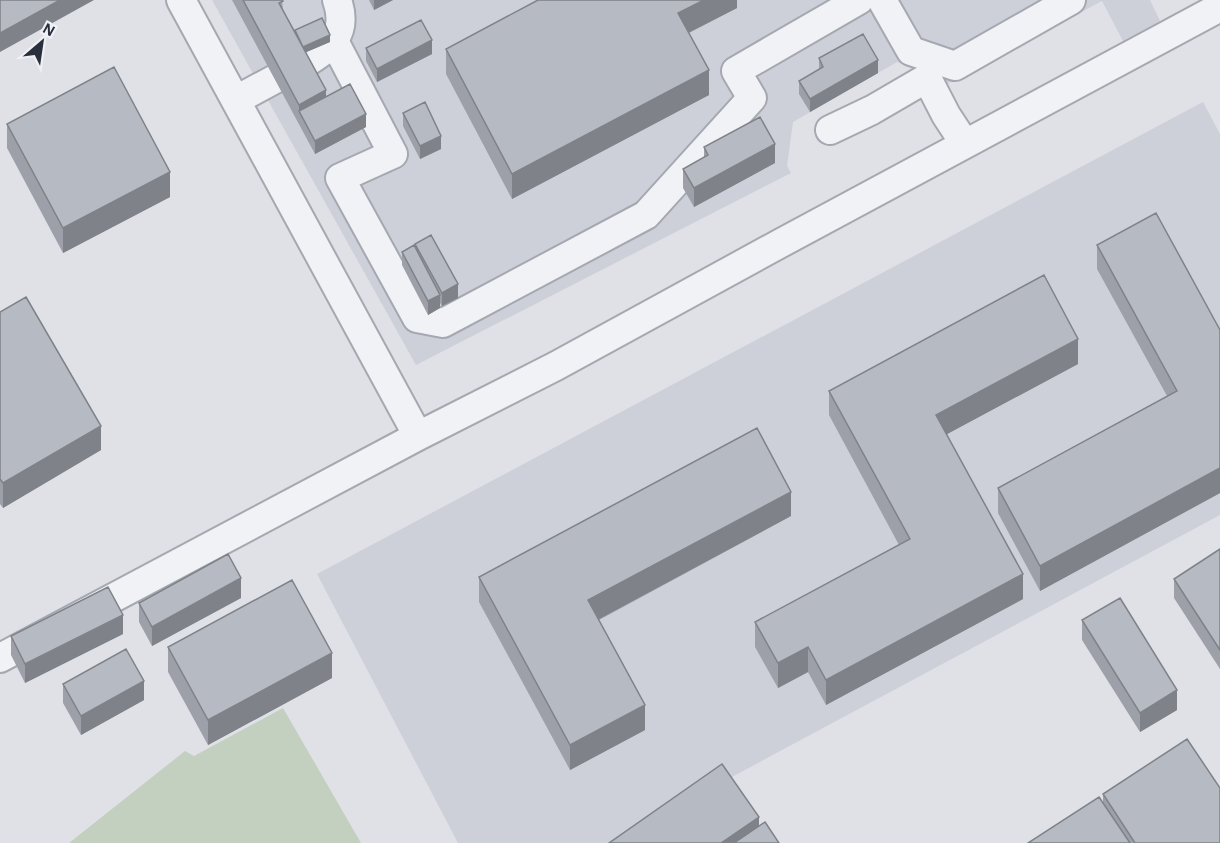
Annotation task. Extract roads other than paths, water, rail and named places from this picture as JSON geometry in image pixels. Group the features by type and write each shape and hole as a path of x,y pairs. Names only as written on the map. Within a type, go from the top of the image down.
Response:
{"street":[{"path":"181,0 418,435"},
{"path":"302,65 327,49 339,35 342,25 337,0"},
{"path":"334,41 393,154 340,178 417,318 442,323 646,215 752,98 736,71 859,0"},
{"path":"882,0 911,51 955,66 1071,0"},
{"path":"0,658 418,435 556,366 1220,7"},
{"path":"830,130 872,110 927,78 946,115 965,144"},
{"path":"236,100 275,79"}]}
